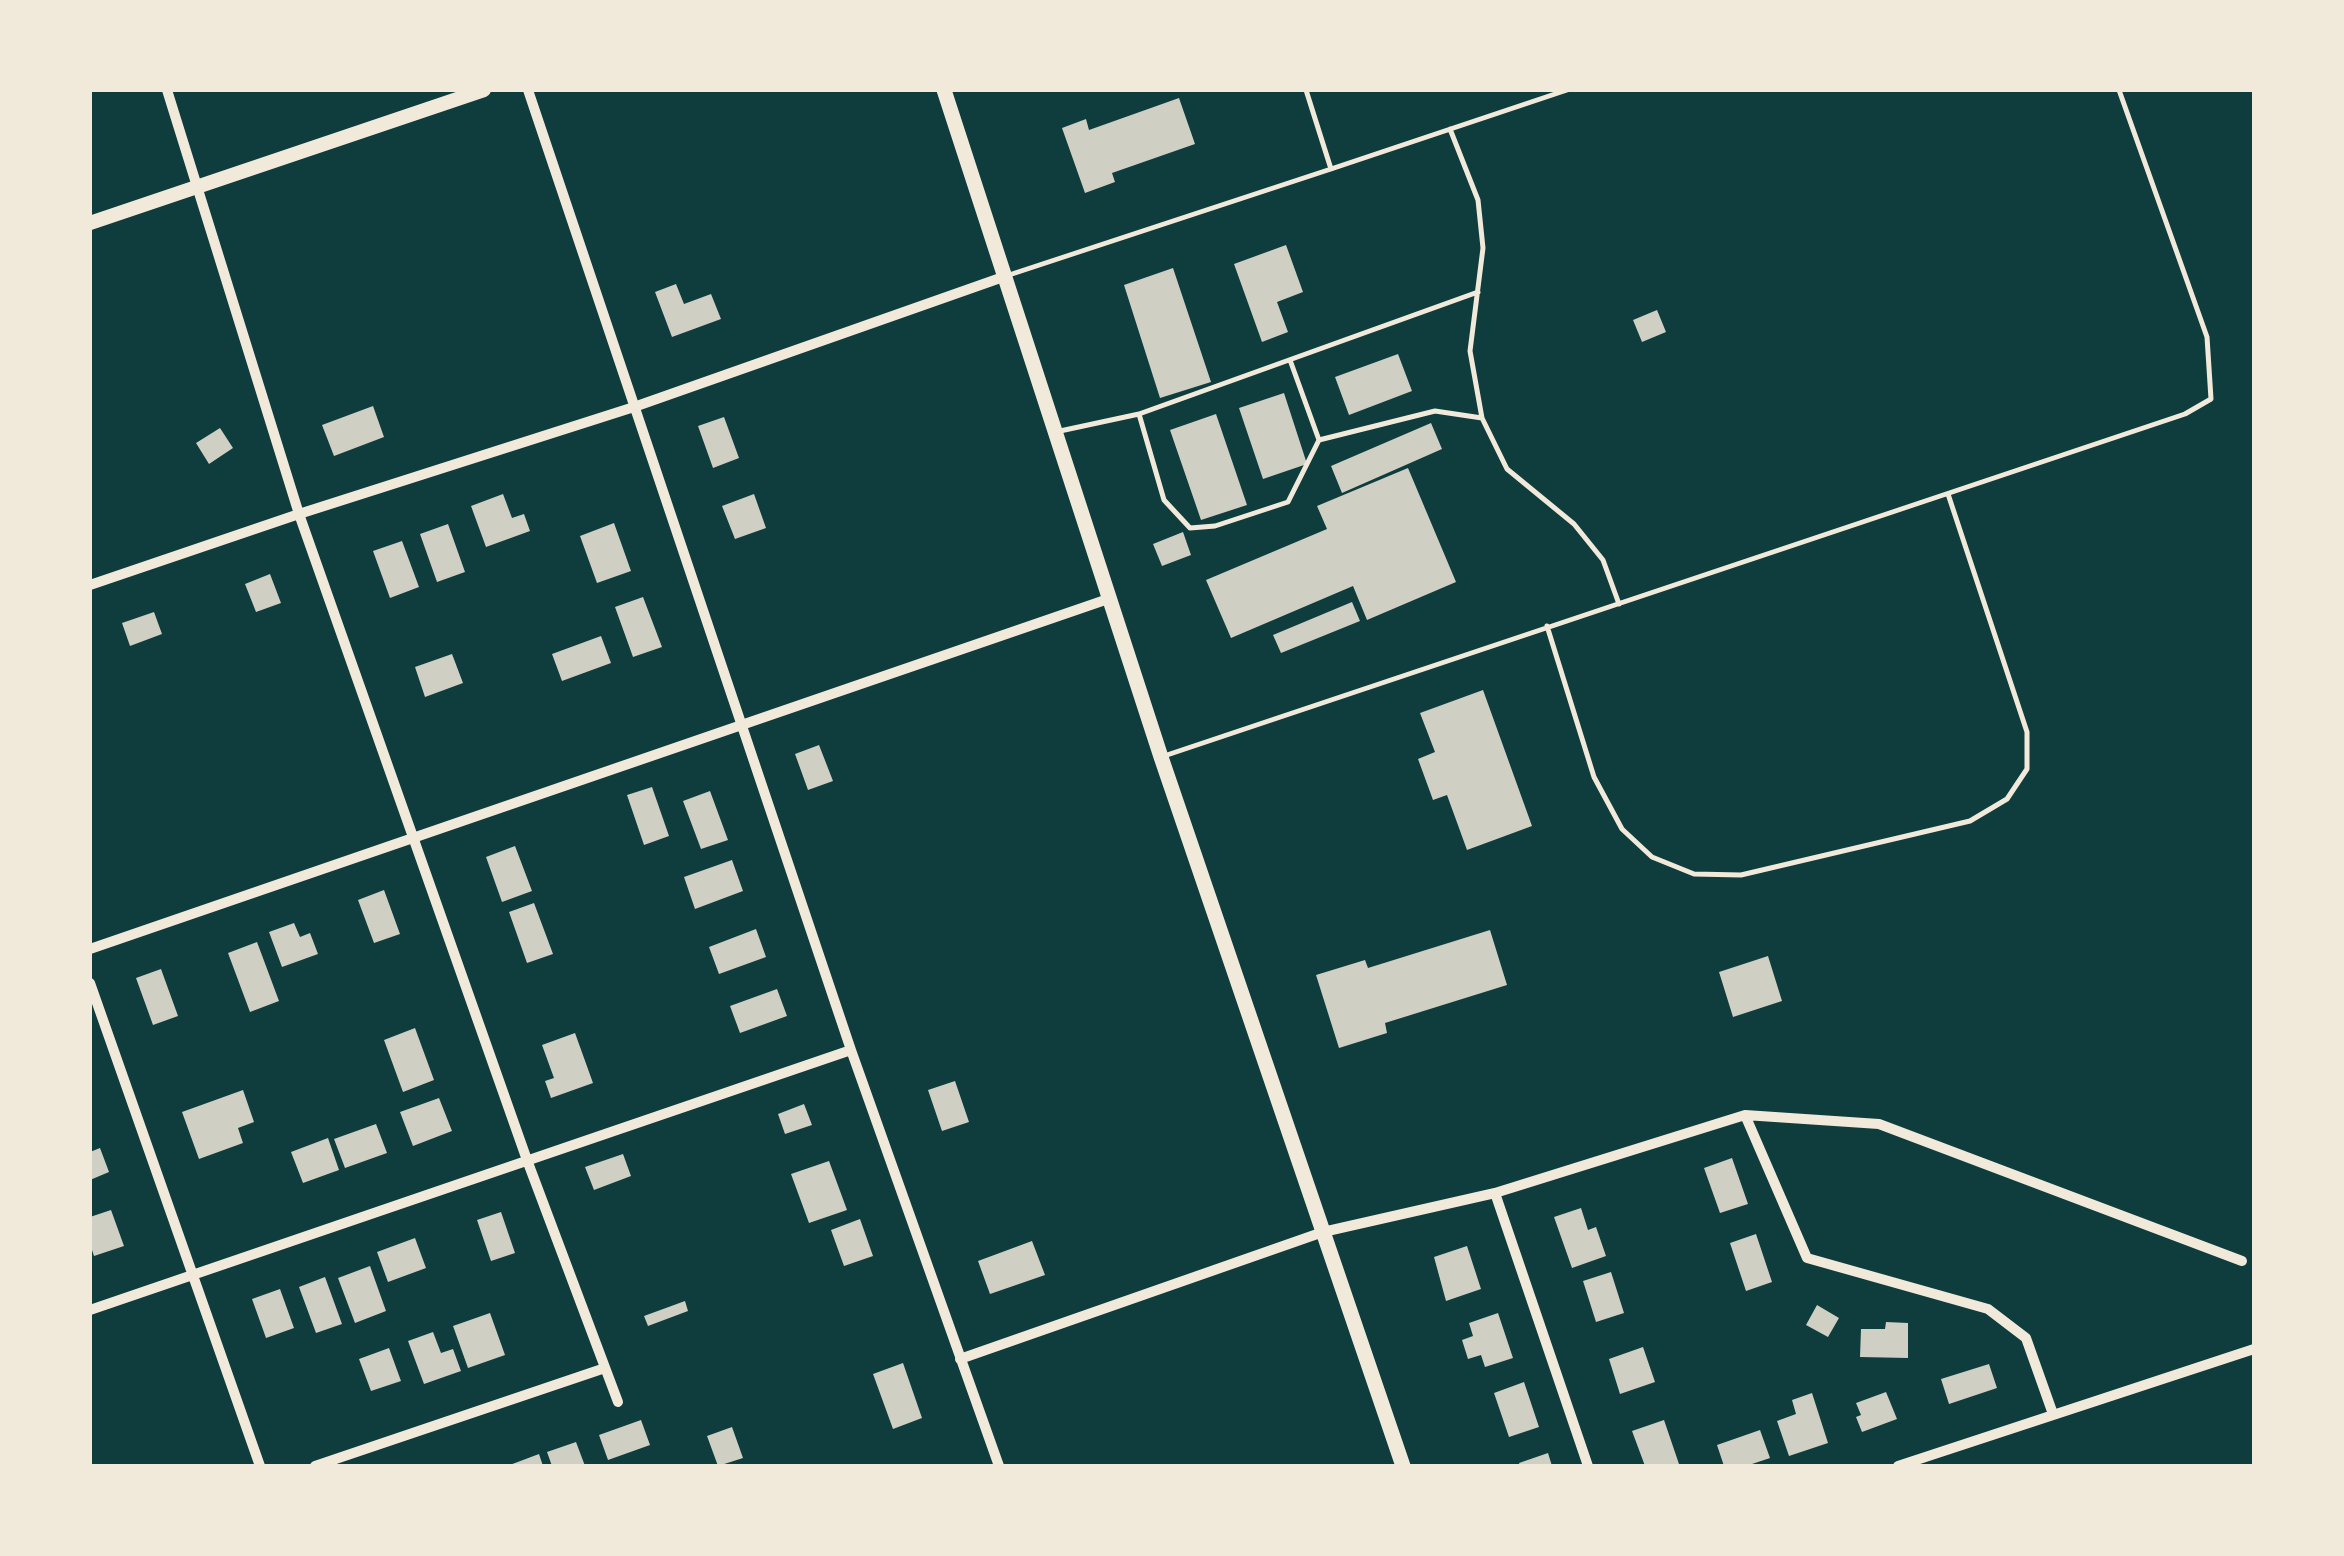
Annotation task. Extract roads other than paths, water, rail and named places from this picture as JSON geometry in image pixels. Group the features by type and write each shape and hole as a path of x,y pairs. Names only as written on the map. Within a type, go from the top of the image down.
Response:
{"main road":[{"path":"944,90 1161,757 1403,1466"}],"street":[{"path":"167,90 299,514 527,1160 618,1402"},
{"path":"90,223 484,90"},
{"path":"528,90 851,1050 999,1466"},
{"path":"90,584 634,407 1006,276"},
{"path":"90,949 1111,598"},
{"path":"90,984 260,1466"},
{"path":"90,1310 851,1050"},
{"path":"960,1360 1323,1232 1496,1192 1746,1115 1879,1124 2242,1262"},
{"path":"1746,1115 1807,1258 1988,1309 2026,1338 2053,1414"},
{"path":"1496,1192 1588,1466"},
{"path":"1898,1466 2254,1350"},
{"path":"315,1466 605,1368"}],"lane":[{"path":"1306,90 1331,169"},
{"path":"1006,276 1567,90"},
{"path":"1161,757 2185,414 2211,399 2208,337 2119,90"},
{"path":"1450,129 1478,200 1483,248 1470,351 1482,418 1507,470 1574,524 1603,560 1619,604"},
{"path":"1057,432 1140,414 1478,292"},
{"path":"1140,414 1164,500 1190,528 1215,526 1288,502 1319,440 1290,360"},
{"path":"1319,440 1435,410 1482,418"},
{"path":"1548,626 1594,777 1622,829 1652,857 1694,874 1741,876 1970,822 2007,799 2027,769 2026,732 1948,494"}]}
